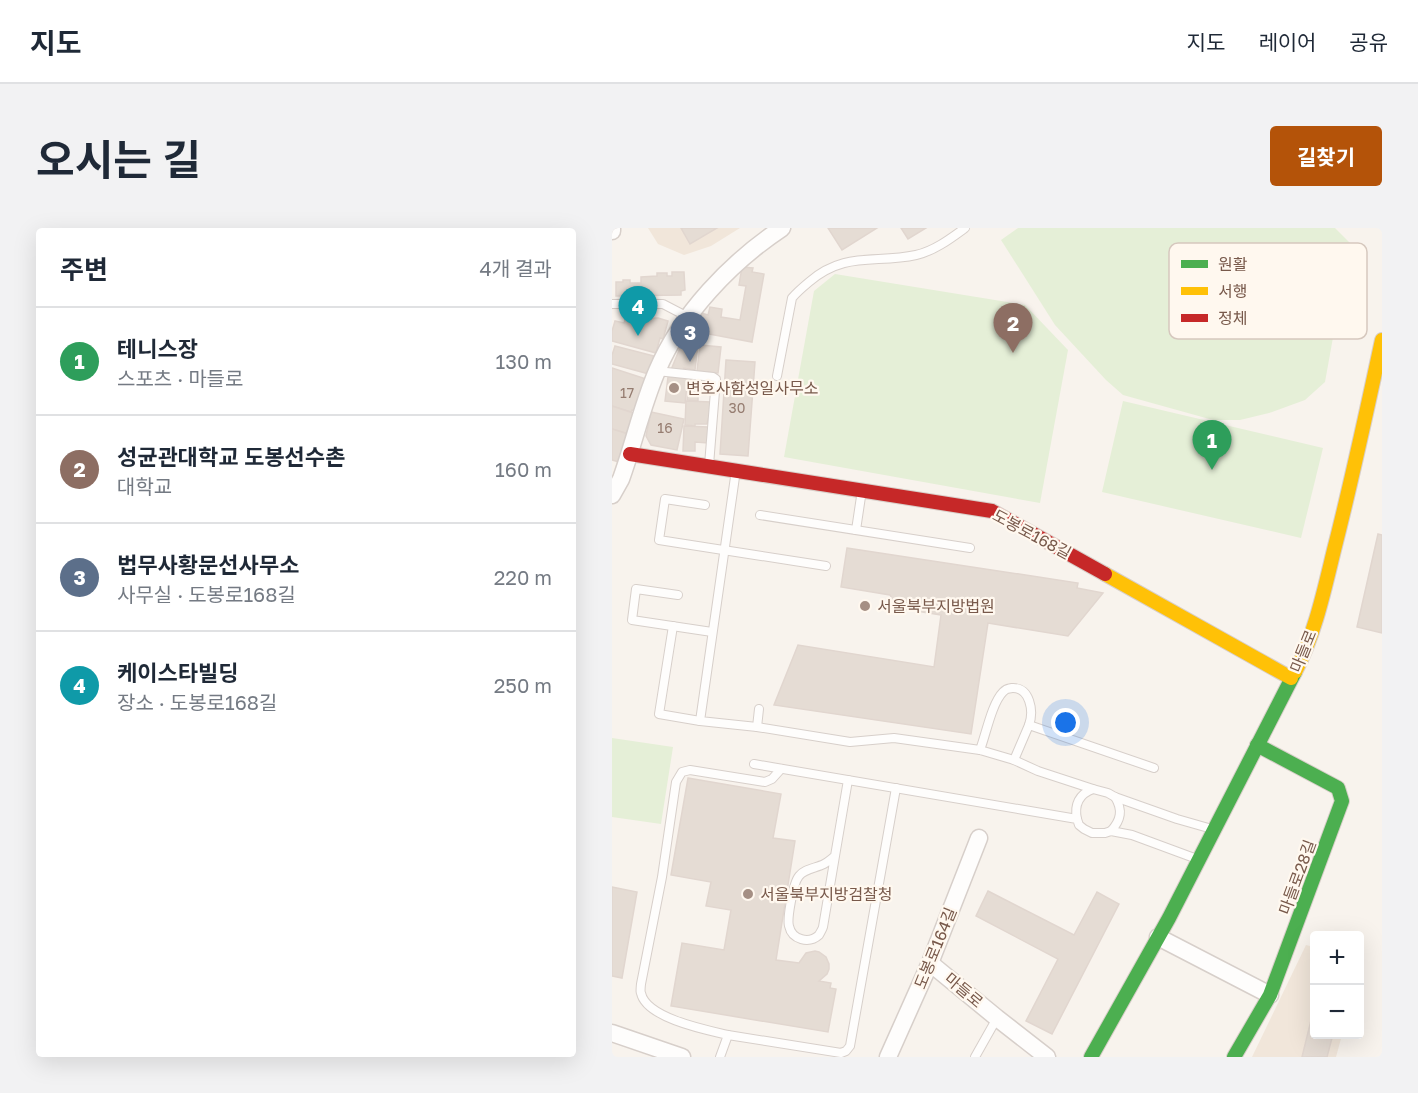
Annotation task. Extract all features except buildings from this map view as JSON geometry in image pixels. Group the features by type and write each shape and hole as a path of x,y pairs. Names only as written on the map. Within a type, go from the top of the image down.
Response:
{"street":[{"path":"612,495 621,479 657,371 675,336 715,285 757,245 779,229"},
{"name":"마들로","path":"1091,1057 1158,937 1305,653 1376,395 1382,340"},
{"name":"도봉로168길","path":"630,454 992,511 1291,678"},
{"name":"마들로28길","path":"1234,1057 1270,995 1342,801 1338,788 1257,745"},
{"name":"도봉로164길","path":"888,1057 930,963 979,838"},
{"path":"1158,937 1270,995"},
{"name":"마들로","path":"930,963 1047,1057"},
{"path":"612,1033 682,1057"}],"lane":[{"path":"777,376 792,298 815,277 842,263 928,252 965,228"},
{"path":"612,304 663,304 688,317"},
{"path":"657,371 716,379 709,466"},
{"path":"700,721 736,470"},
{"path":"856,530 862,490"},
{"path":"705,505 665,499 659,540 825,566"},
{"path":"760,515 970,548"},
{"path":"678,596 636,589 632,620 712,632"},
{"path":"673,626 659,714 850,742 894,738 980,750 1213,830"},
{"path":"980,750 996,702 1006,689 1017,688 1025,693 1030,702 1032,719 1014,760"},
{"path":"757,728 759,709"},
{"path":"1029,725 1154,768"},
{"path":"754,764 1077,819"},
{"path":"782,769 772,779 765,782 690,770 682,772 676,782 662,877 640,984 640,993 644,1001 656,1012 680,1022 728,1035 841,1053 850,1046 896,788"},
{"path":"835,856 825,864 799,875 795,883 788,924 795,936 802,940 812,939 824,927 848,780"},
{"path":"1093,789 1084,793 1076,808 1079,825 1092,833 1105,833 1118,824 1120,810 1115,797"},
{"path":"1110,831 1132,835 1198,860"},
{"name":"마들로","path":"975,1057 997,1018"},
{"path":"720,1057 728,1035"}],"shaded area":[{"path":"648,228 740,228 711,246 684,255 658,244"},
{"path":"1306,945 1310,946 1310,1039 1341,1039 1336,1057 1252,1057"}],"green space":[{"path":"1018,228 1335,228 1350,243 1169,243 1169,339 1333,339 1325,382 1305,400 1269,413 1240,420 1213,420 1123,395 1055,325 1001,240"},
{"path":"835,274 1025,305 1068,350 1040,503 784,457 814,291"},
{"path":"1123,401 1323,448 1301,538 1102,492"},
{"path":"612,738 673,747 661,824 612,817"}],"traffic: fast":[{"path":"1091,1057 1169,918 1295,672"},
{"path":"1234,1057 1270,995 1342,801 1338,788 1257,745"}],"traffic: slow":[{"path":"1295,672 1308,643 1323,597 1382,340"},
{"path":"1105,574 1291,678"}],"traffic: jam":[{"path":"630,454 992,511 1105,574"}],"place":[{"name":"케이스타빌딩","path":"638,336"},
{"name":"성균관대학교 도봉선수촌","path":"1013,353"},
{"name":"법무사황문선사무소","path":"690,362"},
{"name":"변호사함성일사무소","path":"674,388"},
{"name":"테니스장","path":"1212,470"},
{"name":"서울북부지방법원","path":"865,606"},
{"name":"서울북부지방검찰청","path":"748,894"}]}
